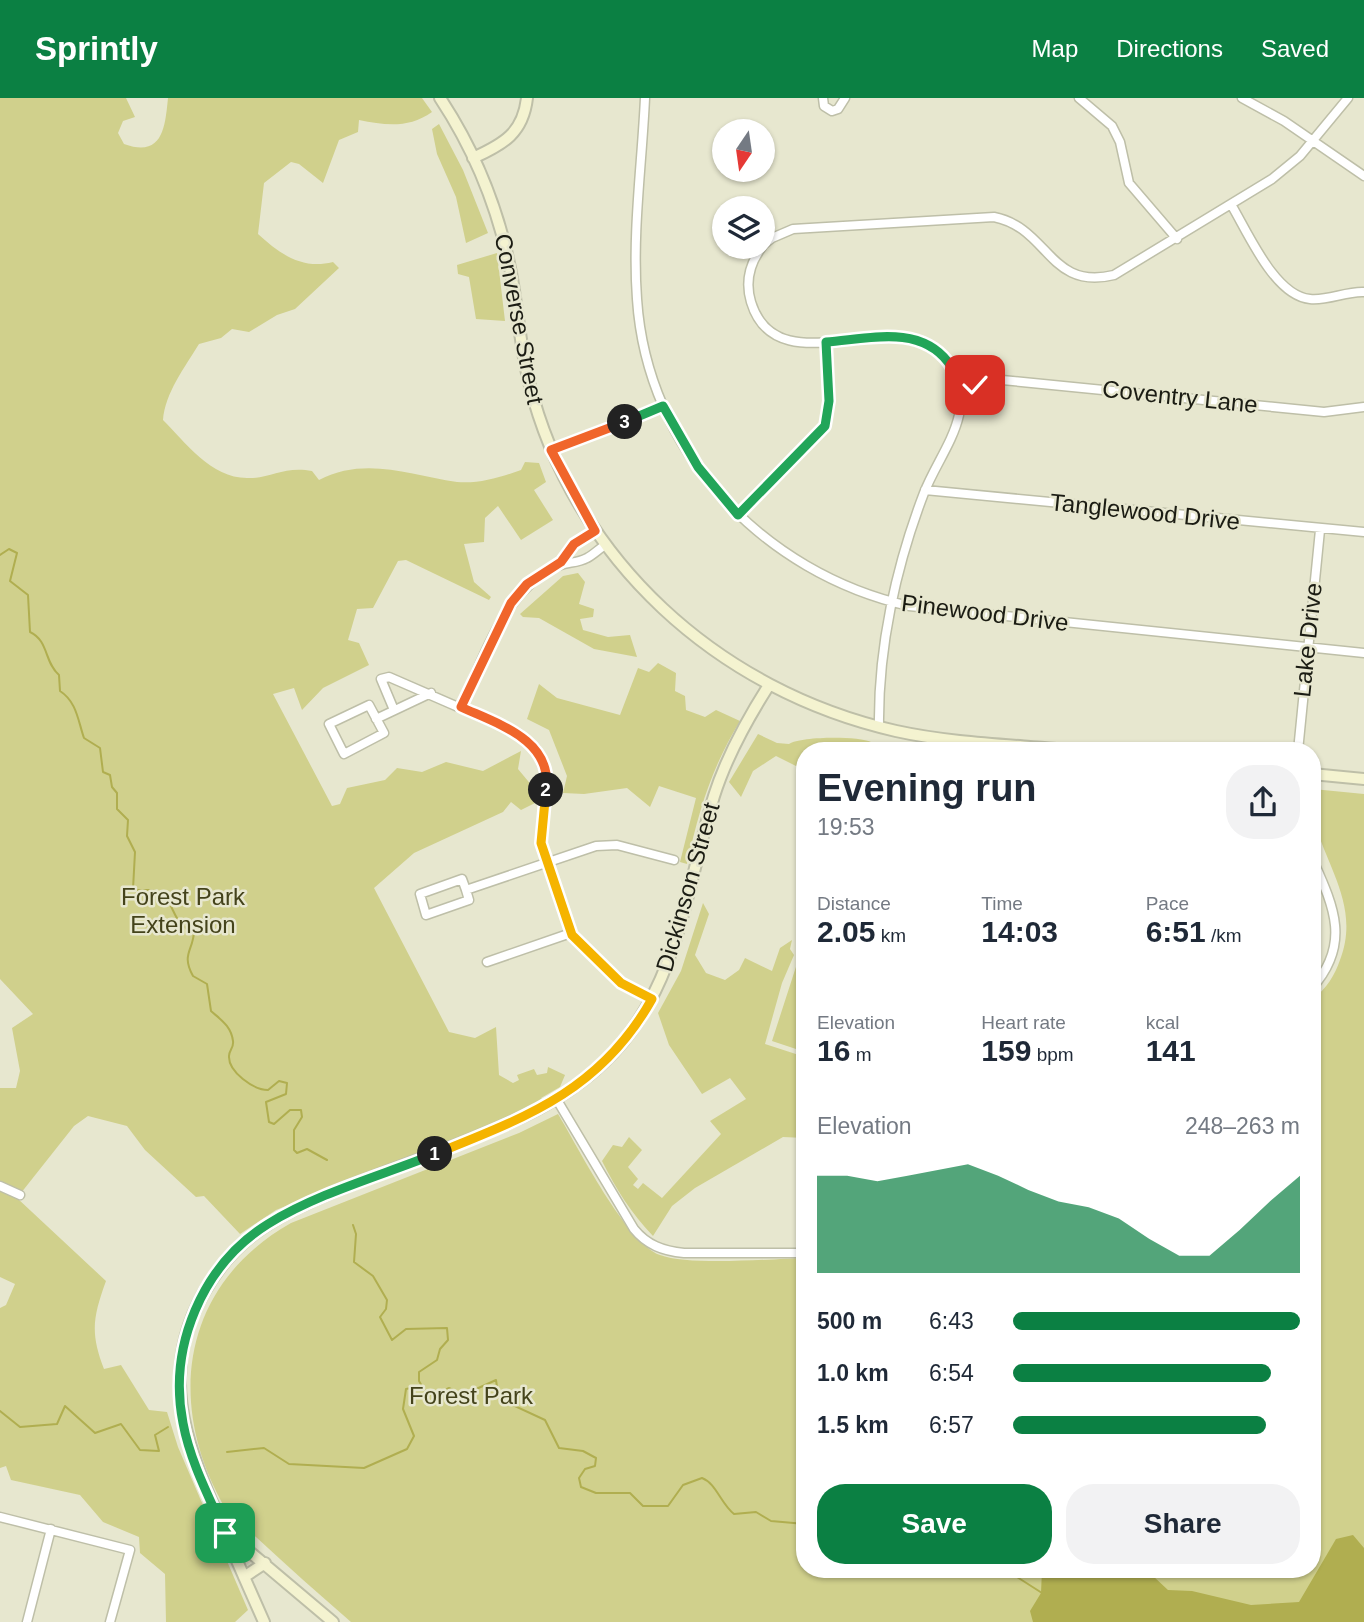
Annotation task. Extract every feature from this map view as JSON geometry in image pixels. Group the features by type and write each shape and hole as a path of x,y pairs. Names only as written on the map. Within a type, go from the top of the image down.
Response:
{"main road":[{"name":"Converse Street","path":"440,98 474,158 503,237 524,364 551,450 595,531 639,587 680,626 724,659 769,685 819,707 879,726 962,742"},
{"path":"474,158 510,138 522,122 527,98"},
{"name":"Dickinson Street","path":"264,1622 187,1441 179,1386 180,1362 188,1329 201,1297 222,1265 257,1232 290,1212 508,1125 557,1100 579,1085 614,1052 636,1026 652,999 672,952 718,784 769,685"},
{"path":"1321,775 1364,779"},
{"path":"223,1530 333,1622"},
{"path":"244,1577 264,1563"}],"street":[{"name":"Pinewood Drive","path":"645,98 636,299 647,356 663,406 698,467 738,515 767,541 812,570 892,603 990,617 1364,653"},
{"path":"823,98 825,108 832,111 838,109 845,98"},
{"path":"1079,98 1115,130 1129,183 1177,239"},
{"path":"1242,98 1284,121 1364,176"},
{"path":"775,237 793,229 994,217 1025,228 1066,271 1094,279 1125,270 1231,206 1288,167 1313,142 1348,98"},
{"path":"1231,206 1272,272 1291,293 1312,300 1364,292"},
{"name":"Coventry Lane","path":"755,259 748,282 750,300 759,321 787,340 826,342 905,337 931,347 950,364 995,379 1324,412 1364,407"},
{"path":"738,515 825,426 829,401 826,342"},
{"path":"879,726 882,671 892,603 925,490 955,426 961,402 960,387 950,364"},
{"path":"961,402 972,387 995,379"},
{"path":"551,450 663,406"},
{"name":"Tanglewood Drive","path":"925,490 1320,530 1364,532"},
{"name":"Lake Drive","path":"1299,742 1320,530"},
{"path":"461,707 508,607 527,584 561,562 574,544 595,531"},
{"path":"561,562 588,558 605,545"},
{"path":"394,710 381,679 389,677 431,693 518,733 540,755 547,783 540,837 571,933 578,943 621,983 652,999"},
{"path":"376,719 431,693"},
{"path":"369,705 376,719 384,733 344,754 329,724 369,705"},
{"path":"466,891 609,844 674,860"},
{"path":"1321,876 1330,895 1336,928 1331,956 1321,973"},
{"path":"462,879 466,891 469,901 426,915 420,894 462,879"},
{"path":"488,962 571,933"},
{"path":"557,1100 634,1228 648,1242 667,1251 796,1253"},
{"path":"0,1186 20,1195"},
{"path":"0,1517 130,1550 110,1622"},
{"path":"27,1622 51,1530"}],"green space":[{"name":"Forest Park Extension","path":"0,98 126,98 135,117 123,121 118,133 124,144 147,147 160,137 168,98 422,98 432,112 414,121 387,124 359,120 358,132 339,140 323,183 299,164 291,162 264,183 258,234 283,254 301,262 333,262 339,268 295,309 277,315 249,332 232,329 221,338 199,344 172,390 163,420 210,465 222,472 247,478 302,470 312,471 319,480 353,469 370,468 457,482 473,482 521,470 525,462 539,463 546,482 534,490 553,520 521,540 498,506 485,518 484,542 464,544 474,582 491,597 489,600 406,560 398,561 373,608 357,609 348,640 359,643 369,665 323,688 302,710 294,688 273,694 332,806 340,804 347,788 385,780 397,768 422,772 446,762 483,771 521,751 518,769 533,787 535,803 521,810 511,802 503,812 414,853 374,888 449,1032 475,1038 496,1027 499,1075 513,1083 519,1080 517,1075 534,1069 537,1075 547,1073 548,1067 565,1075 560,1087 541,1098 546,1102 276,1210 240,1234 204,1196 196,1197 145,1150 127,1126 88,1116 74,1126 17,1198 106,1281 95,1325 104,1369 121,1365 149,1410 167,1412 178,1447 248,1610 235,1622 166,1622 165,1574 140,1553 139,1537 103,1522 80,1495 11,1480 6,1466 0,1468 0,1308 6,1305 15,1284 0,1277 0,1088 16,1088 20,1071 12,1028 33,1014 0,979"},
{"path":"439,124 463,170 488,233 466,243 456,197 437,154 432,129"},
{"path":"497,253 505,321 476,319 469,277 458,274 457,265"},
{"path":"578,573 585,582 579,604 594,609 593,617 580,619 583,630 608,637 630,635 637,657 594,649 539,618 523,617 520,614 563,576"},
{"path":"658,663 676,673 675,691 685,696 686,710 705,717 716,710 740,721 707,790 687,864 680,862 696,798 659,786 650,807 627,788 584,794 563,793 567,776 549,730 527,719 539,684 557,698 620,715 638,668 649,672"},
{"path":"758,734 777,743 789,744 795,741 817,738 871,742 796,742 796,766 776,756 753,771 741,797 729,782"},
{"name":"Forest Park","path":"1321,790 1364,794 1364,1622 351,1622 235,1520 225,1508 206,1468 195,1428 191,1388 194,1350 206,1313 226,1279 254,1249 291,1223 519,1133 558,1114 618,1214 647,1247 660,1255 709,1261 796,1258 796,1578 1321,1578 1321,991 1338,966 1345,941 1346,923 1340,889 1321,842"},
{"path":"703,903 709,914 695,955 706,973 725,980 739,970 745,958 772,971 780,948 792,940 790,949 794,955 782,983 765,1044 796,1054 796,1138 783,1137 695,1188 672,1206 653,1236 624,1200 602,1161 613,1145 622,1147 629,1137 642,1150 628,1167 638,1179 633,1185 638,1189 643,1183 662,1198 721,1134 710,1121 746,1099 730,1078 702,1094 669,1045 658,1013 681,971"},
{"path":"796,967 796,1049 772,1041"}],"shaded area":[{"path":"1353,1535 1364,1548 1364,1622 1033,1622 1030,1611 1041,1593 1042,1578 1155,1578 1168,1590 1192,1591 1251,1605 1299,1602 1313,1578 1321,1578 1321,1565 1336,1539"}],"waterway":[{"path":"0,555 9,549 17,553 10,581 28,595 30,632 44,646 54,670 59,675 60,691 73,706 84,738 100,748 103,772 110,775 112,787 117,793 117,809 128,820 127,836 135,852 133,889 153,890 163,895 180,923 194,932 188,963 193,976 207,984 211,1011 230,1031 233,1043 229,1054 230,1062 237,1074 262,1089 268,1090 279,1081 287,1083 286,1094 266,1102 269,1122 274,1124 290,1110 301,1110 302,1117 294,1130 294,1150 297,1153 307,1149 327,1160"},
{"path":"353,1225 356,1234 354,1262 373,1276 387,1300 386,1309 380,1317 392,1340 406,1329 447,1328 448,1340 440,1349 437,1360 419,1372 419,1381 426,1393 434,1395 449,1388 463,1395 496,1380 498,1394 504,1401 545,1420 559,1448 583,1451 596,1458 595,1466 585,1469 579,1478 581,1487 596,1493 630,1493 643,1506 668,1506 683,1485 702,1478 711,1484 734,1514 756,1512 771,1521 796,1523"},
{"path":"227,1452 264,1448 289,1464 364,1468 407,1449 414,1436 403,1409 406,1389 420,1386"},
{"path":"0,1411 20,1427 57,1424 65,1406 95,1433 121,1424 140,1450 159,1451 155,1435 168,1427"},
{"path":"1019,1578 1042,1593"}],"route":[{"path":"225,1533 187,1441 179,1386 180,1362 195,1309 222,1265 257,1232 290,1212 508,1125 563,1096 579,1085 614,1052 636,1026 652,999 621,983 572,935 561,911 541,843 540,821 547,783 540,755 518,733 461,707 511,603 527,584 561,562 568,549 595,531 551,450 663,406 698,467 719,496 738,515 825,426 829,413 826,342 894,337 914,339 939,352 950,364 960,387 961,402 975,385"}]}
